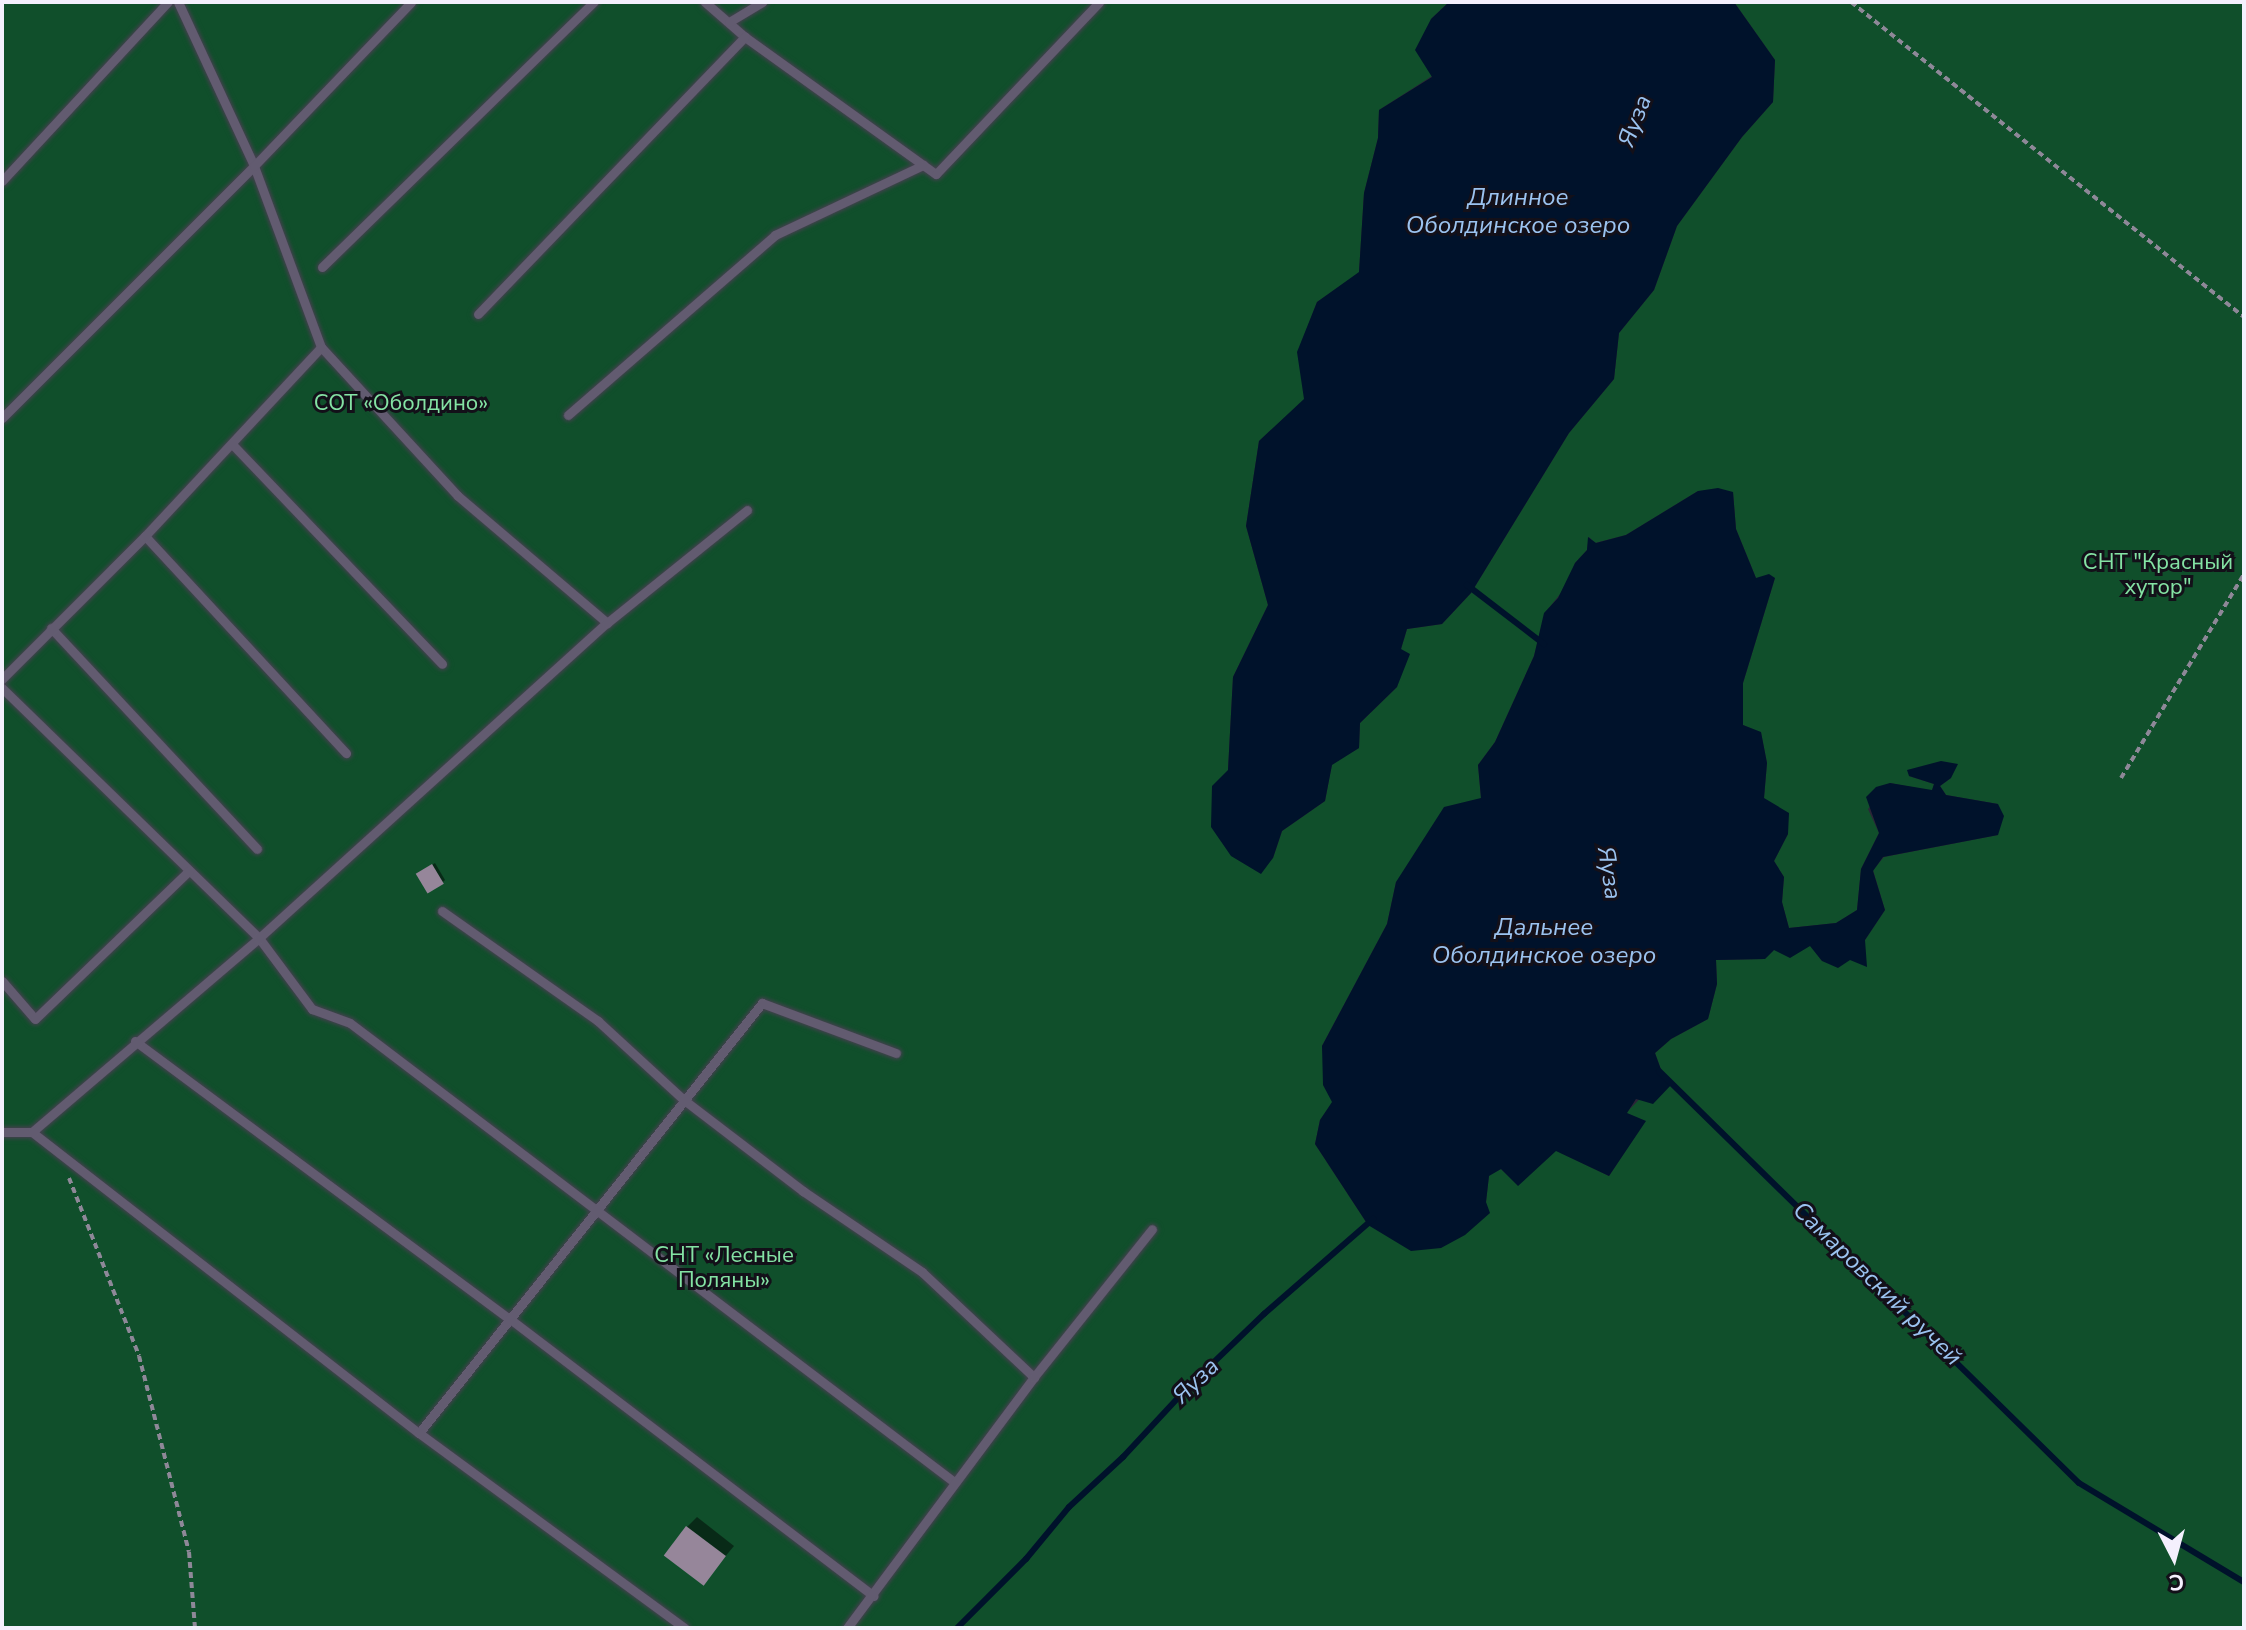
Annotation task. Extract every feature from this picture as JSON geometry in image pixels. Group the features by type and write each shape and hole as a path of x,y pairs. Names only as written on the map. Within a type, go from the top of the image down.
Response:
{"lane":[{"path":"2,181 168,2"},
{"path":"178,2 254,166 321,347 458,496 607,623"},
{"path":"2,418 254,166 411,2"},
{"path":"322,267 594,2"},
{"path":"705,2 745,37 936,174 1099,2"},
{"path":"729,22 762,2"},
{"path":"478,314 745,37"},
{"path":"568,415 775,235 923,165"},
{"path":"2,679 145,536 321,347"},
{"path":"232,444 442,664"},
{"path":"32,1132 259,938 607,623 747,510"},
{"path":"145,536 346,753"},
{"path":"51,628 257,849"},
{"path":"2,688 259,938 312,1009 350,1023 954,1482"},
{"path":"2,981 35,1019 189,871"},
{"path":"442,911 598,1021 684,1100 803,1191 922,1272 1034,1377"},
{"path":"419,1433 762,1003 896,1053"},
{"path":"135,1041 510,1319 874,1596"},
{"path":"2,1132 32,1132 419,1433 684,1628"},
{"path":"847,1628 874,1596 954,1482 1034,1377 1152,1229"}],"path":[{"path":"1851,2 2244,317"},
{"path":"2121,778 2244,574"},
{"path":"59,1153 139,1356 189,1552 195,1628"}],"green space":[{"path":"2,2 1449,2 1431,19 1432,76 1379,110 1378,138 1364,193 1359,273 1317,302 1298,352 1305,399 1259,441 1246,526 1268,605 1233,677 1228,770 1273,858 1282,831 1325,801 1332,764 1359,748 1360,723 1397,687 1401,649 1407,629 1442,624 1471,593 1569,433 1614,379 1619,333 1654,290 1677,226 1742,137 1773,102 1775,60 1734,2 2244,2 2244,1628 2,1628","holes":["1698,491 1733,492 1736,529 1756,578 1775,578 1743,683 1743,725 1761,733 1767,763 1764,798 1788,834 1774,861 1784,877 1782,902 1789,928 1836,923 1857,910 1861,869 1879,833 1868,809 1890,783 1932,791 1934,784 1909,776 1951,778 1940,786 1946,795 1998,804 1998,835 1884,857 1873,870 1885,910 1865,940 1822,961 1810,945 1774,950 1764,959 1716,960 1717,984 1708,1019 1671,1039 1655,1053 1663,1075 1626,1113 1645,1121 1609,1176 1555,1150 1518,1185 1501,1169 1489,1175 1486,1202 1368,1225 1315,1144 1320,1120 1333,1102 1322,1046 1387,924 1396,882 1481,798 1478,765 1495,742 1534,656 1545,613 1568,584 1575,563 1587,550 1589,537 1595,543 1626,535"]}],"water":[{"name":"Длинное Оболдинское озеро","path":"1449,2 1734,2 1775,60 1773,102 1742,137 1677,226 1654,290 1619,333 1614,379 1569,433 1471,593 1442,624 1407,629 1401,649 1410,654 1397,687 1360,723 1359,748 1332,765 1325,801 1282,831 1273,858 1261,874 1231,856 1211,827 1212,786 1228,770 1233,677 1268,605 1246,526 1259,441 1304,399 1297,352 1317,302 1359,272 1364,193 1378,138 1379,110 1432,77 1415,50 1431,19"},
{"name":"Дальнее Оболдинское озеро","path":"1718,488 1733,492 1736,529 1756,578 1769,574 1775,578 1743,683 1743,725 1761,732 1767,763 1764,798 1789,813 1788,834 1774,861 1784,877 1782,902 1789,928 1836,923 1857,910 1861,869 1879,833 1866,797 1876,787 1890,783 1932,790 1934,784 1909,776 1907,770 1941,761 1958,764 1951,778 1940,786 1946,795 1998,804 2004,816 1998,835 1883,857 1873,871 1885,910 1865,940 1867,967 1850,960 1838,968 1822,961 1810,946 1790,958 1774,950 1765,959 1716,960 1717,984 1708,1019 1671,1039 1655,1053 1663,1075 1672,1084 1653,1104 1636,1099 1627,1113 1646,1121 1609,1176 1556,1151 1518,1186 1501,1169 1489,1176 1486,1202 1490,1213 1465,1235 1441,1248 1411,1251 1368,1225 1315,1144 1320,1120 1332,1102 1323,1085 1322,1046 1387,924 1396,882 1444,807 1481,798 1478,765 1495,742 1534,656 1544,613 1558,598 1575,563 1587,550 1588,537 1596,543 1626,535 1698,491"}],"building":[{"path":"432,864 444,884 428,894 416,874"},
{"path":"686,1526 726,1556 704,1586 664,1556"}],"waterway":[{"name":"Яуза","path":"1467,585 1544,644"},
{"name":"Самаровский ручей","path":"1659,1071 2079,1483 2244,1582"},
{"name":"Яуза","path":"957,1628 1026,1559 1069,1507 1123,1457 1190,1385 1264,1314 1373,1219"}],"park label":[{"name":"СОТ «Оболдино»","path":"401,404"},
{"name":"СНТ \"Красный хутор\"","path":"2158,574"},
{"name":"СНТ «Лесные Поляны»","path":"724,1268"}]}
